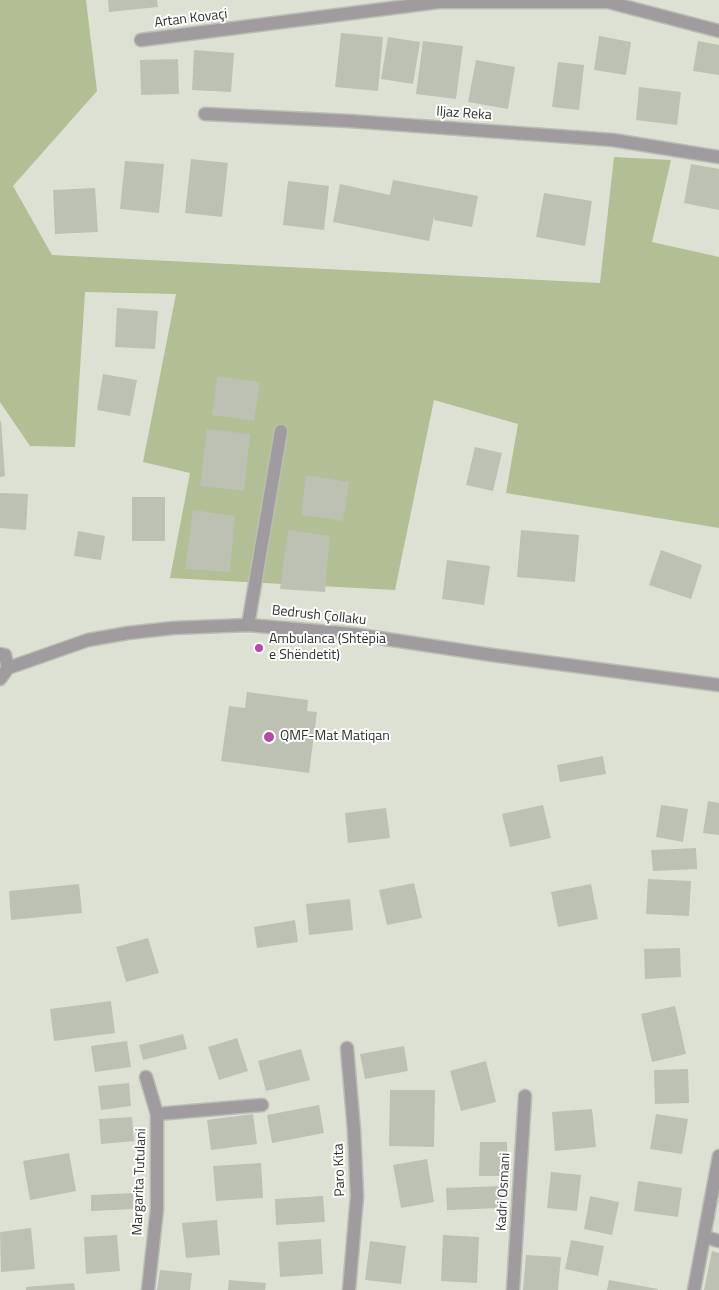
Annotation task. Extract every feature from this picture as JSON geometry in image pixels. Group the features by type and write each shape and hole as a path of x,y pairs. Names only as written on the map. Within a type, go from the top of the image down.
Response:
{"street":[{"name":"Artan Kovaçi","path":"141,40 440,2 608,2 719,31"},
{"name":"Iljaz Reka","path":"205,114 349,121 613,140 719,157"},
{"path":"248,625 282,431"},
{"name":"Bedrush Çollaku","path":"8,668 88,640 173,628 248,625 353,634 719,685"},
{"path":"0,654 5,655 8,668 0,679"},
{"name":"Paro Kita","path":"347,1048 357,1196 349,1290"},
{"name":"Margarita Tutulani","path":"146,1076 157,1114 157,1209 148,1290"},
{"name":"Kadri Osmani","path":"513,1290 524,1096"},
{"path":"157,1114 262,1105"},
{"path":"694,1290 719,1156"},
{"path":"705,1238 719,1241"}],"green space":[{"path":"0,0 86,0 97,91 13,186 52,255 600,283 614,157 671,160 652,242 719,257 719,528 506,493 518,424 434,400 395,590 170,578 190,473 143,462 176,294 85,292 75,447 30,446 0,402"}],"building":[{"path":"108,0 157,0 158,7 109,12"},
{"path":"341,33 383,37 378,91 335,87"},
{"path":"599,36 631,42 626,75 594,70"},
{"path":"388,37 420,42 413,84 381,79"},
{"path":"423,41 463,46 456,99 416,94"},
{"path":"698,41 719,45 719,75 693,71"},
{"path":"194,50 234,53 231,92 192,90"},
{"path":"178,59 179,94 141,95 140,60"},
{"path":"476,60 515,67 508,109 468,102"},
{"path":"558,62 584,65 579,110 552,107"},
{"path":"639,87 681,92 677,125 636,120"},
{"path":"191,159 228,163 222,217 185,213"},
{"path":"125,161 164,164 159,213 120,209"},
{"path":"691,164 719,169 719,210 684,203"},
{"path":"393,180 478,196 472,227 434,220 435,212 429,241 333,222 340,184 390,195"},
{"path":"288,181 329,186 324,230 283,225"},
{"path":"95,188 98,232 55,234 53,190"},
{"path":"544,193 592,201 585,246 536,237"},
{"path":"117,308 158,311 155,349 115,347"},
{"path":"103,374 137,380 130,416 97,410"},
{"path":"217,376 260,382 254,421 212,415"},
{"path":"0,421 5,476 0,477"},
{"path":"207,429 250,434 244,491 200,486"},
{"path":"475,447 502,453 493,491 466,485"},
{"path":"306,475 349,482 343,521 301,515"},
{"path":"0,493 28,494 26,530 0,528"},
{"path":"132,497 165,497 165,541 132,541"},
{"path":"193,510 235,516 230,572 185,569"},
{"path":"288,530 330,536 325,592 280,589"},
{"path":"521,530 579,535 575,582 517,577"},
{"path":"78,531 105,536 101,560 74,556"},
{"path":"661,550 702,565 691,599 649,585"},
{"path":"447,560 490,566 484,605 442,599"},
{"name":"QMF-Mat Matiqan","path":"247,692 308,700 307,711 317,712 309,773 221,761 229,706 245,708"},
{"path":"603,756 606,774 560,782 557,765"},
{"path":"708,801 719,803 719,835 703,833"},
{"path":"543,805 551,838 510,847 502,814"},
{"path":"661,805 688,809 683,842 656,837"},
{"path":"386,808 390,838 348,843 345,813"},
{"path":"696,848 697,869 653,871 651,850"},
{"path":"648,879 691,881 689,916 646,914"},
{"path":"414,883 422,918 387,925 379,890"},
{"path":"79,884 82,913 11,920 9,891"},
{"path":"591,884 598,919 558,927 551,892"},
{"path":"350,899 353,930 309,935 306,904"},
{"path":"295,920 298,942 257,948 254,927"},
{"path":"148,938 159,973 126,982 116,947"},
{"path":"680,948 681,977 645,979 644,949"},
{"path":"111,1001 115,1033 54,1041 50,1009"},
{"path":"675,1006 686,1054 652,1062 641,1014"},
{"path":"183,1034 187,1049 143,1060 139,1045"},
{"path":"237,1038 248,1071 219,1080 208,1047"},
{"path":"127,1041 131,1067 95,1072 91,1046"},
{"path":"404,1046 408,1071 365,1079 360,1054"},
{"path":"301,1049 310,1080 266,1091 258,1061"},
{"path":"486,1061 496,1102 461,1111 450,1071"},
{"path":"688,1069 689,1103 655,1104 654,1070"},
{"path":"129,1083 131,1106 101,1110 98,1086"},
{"path":"390,1090 435,1090 434,1147 389,1146"},
{"path":"319,1105 324,1133 272,1143 267,1115"},
{"path":"592,1109 596,1147 555,1151 552,1112"},
{"path":"253,1114 257,1144 211,1150 207,1120"},
{"path":"656,1114 688,1119 682,1154 650,1149"},
{"path":"132,1117 134,1141 101,1144 99,1119"},
{"path":"480,1142 507,1142 507,1176 479,1176"},
{"path":"69,1153 76,1191 30,1200 23,1161"},
{"path":"427,1159 434,1202 401,1208 393,1165"},
{"path":"261,1163 263,1198 216,1201 213,1166"},
{"path":"551,1172 581,1175 577,1211 547,1208"},
{"path":"638,1181 682,1188 678,1217 634,1211"},
{"path":"501,1186 502,1208 447,1210 446,1188"},
{"path":"133,1193 133,1209 91,1211 91,1195"},
{"path":"323,1196 325,1222 276,1225 275,1199"},
{"path":"590,1196 619,1202 612,1235 584,1229"},
{"path":"217,1220 220,1255 186,1258 182,1223"},
{"path":"31,1228 35,1269 1,1272 0,1232"},
{"path":"117,1235 120,1271 86,1274 84,1237"},
{"path":"443,1235 479,1237 477,1283 441,1281"},
{"path":"321,1239 323,1274 280,1277 278,1242"},
{"path":"571,1240 604,1246 598,1276 565,1269"},
{"path":"370,1241 406,1246 401,1284 365,1280"},
{"path":"712,1251 719,1253 719,1290 704,1290"},
{"path":"526,1255 561,1257 558,1290 523,1290"},
{"path":"160,1270 192,1273 190,1290 157,1290"},
{"path":"229,1280 266,1283 265,1290 228,1290"},
{"path":"609,1280 658,1289 658,1290 607,1290"},
{"path":"74,1283 75,1290 26,1290 26,1287"}],"place":[{"name":"Ambulanca (Shtëpia e Shëndetit)","path":"259,648"},
{"name":"QMF-Mat Matiqan","path":"269,737"}]}
